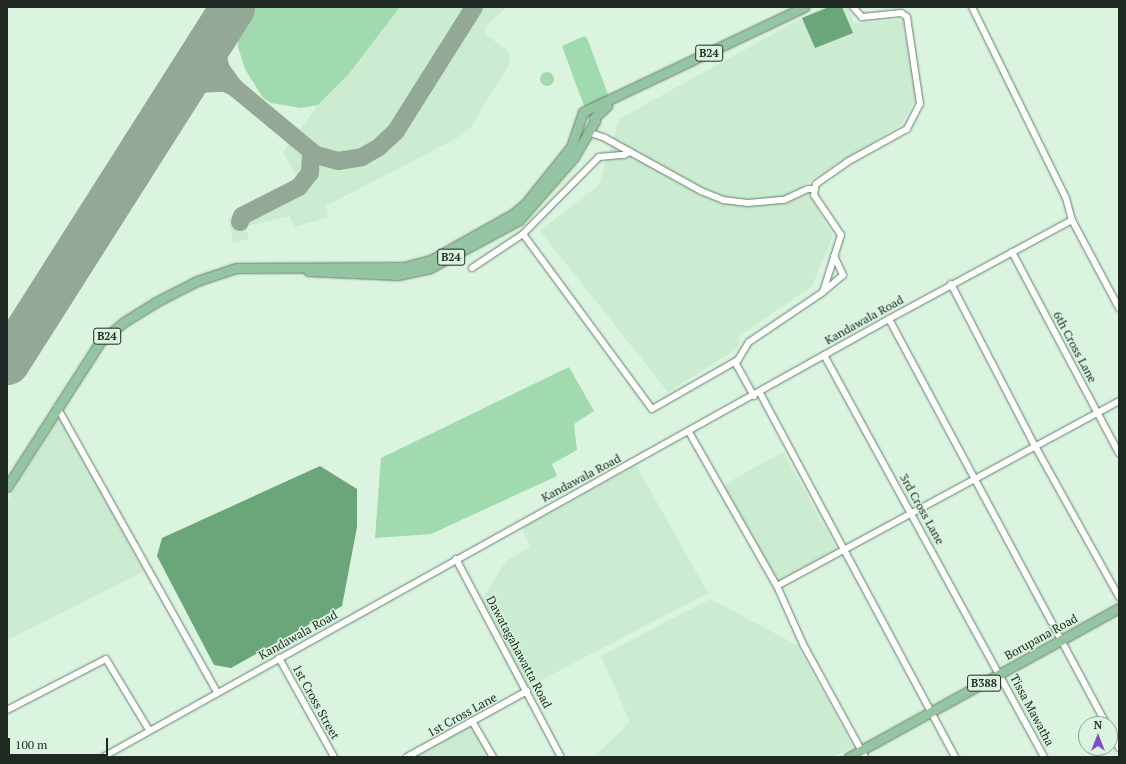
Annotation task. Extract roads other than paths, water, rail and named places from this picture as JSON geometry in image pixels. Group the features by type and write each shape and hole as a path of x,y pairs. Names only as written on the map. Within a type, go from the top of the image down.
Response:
{"main road":[{"name":"B24","path":"7,487 100,342 124,322 178,290 219,272 236,268 404,266 431,260 513,214 525,204 571,147 582,112 615,99 804,7"},
{"name":"B24","path":"270,267 314,272 398,275 430,268 519,220 549,188 574,157 595,121 594,118 615,99"},
{"name":"Borupana Road","path":"849,757 863,754 932,711 1119,608"}],"street":[{"path":"823,292 840,236 816,198 814,189 820,180 829,173 907,129 920,104 907,17 901,13 862,17 853,7"},
{"path":"972,7 1066,198 1072,220 1119,308"},
{"path":"595,121 605,138"},
{"path":"588,132 605,138 712,197 729,202 748,203 784,200 808,189 814,189"},
{"path":"472,268 523,234 599,157 624,155 630,152"},
{"name":"Kandawala Road","path":"103,757 456,558 689,432 951,284 1072,220"},
{"path":"523,234 652,409 735,362 749,342 823,292 843,275 834,256"},
{"name":"6th Cross Lane","path":"1012,252 1119,453"},
{"path":"951,284 1035,446 1119,597"},
{"path":"889,319 1102,716"},
{"name":"3rd Cross Lane","path":"824,355 1000,674"},
{"path":"735,362 757,394 844,549 932,711 955,757"},
{"path":"776,586 912,514 1119,400"},
{"path":"57,408 217,692"},
{"path":"689,432 776,586 804,646 863,754"},
{"name":"Dawatagahawatta Road","path":"456,558 561,757"},
{"name":"1st Cross Street","path":"279,658 334,757"},
{"path":"7,710 106,659 149,730"},
{"name":"Tissa Mawatha","path":"1000,674 1044,757"},
{"name":"1st Cross Lane","path":"408,757 527,691"},
{"path":"472,721 494,757"}]}
